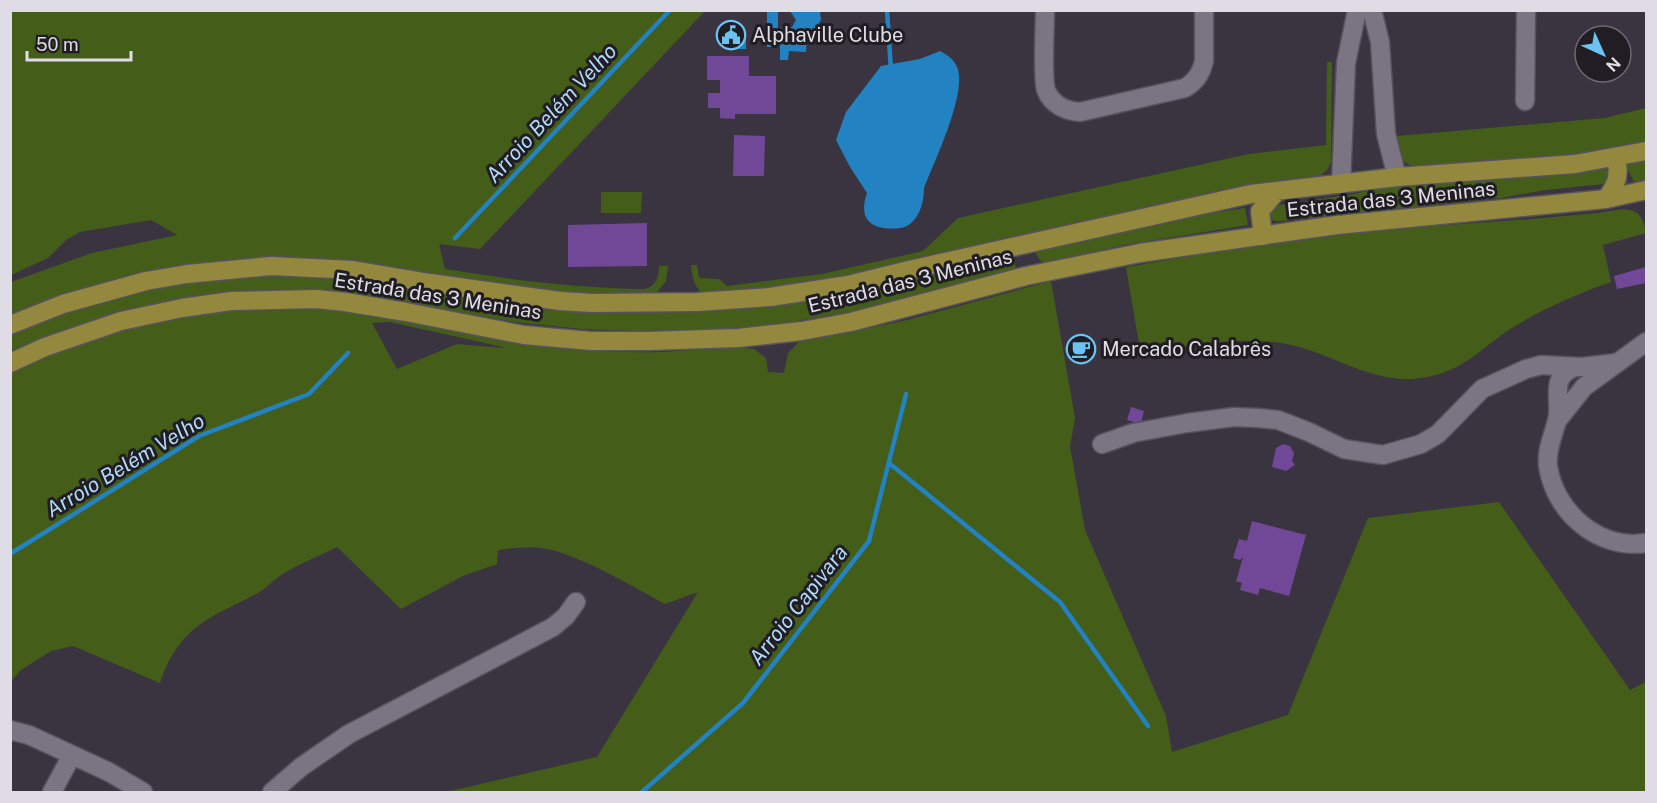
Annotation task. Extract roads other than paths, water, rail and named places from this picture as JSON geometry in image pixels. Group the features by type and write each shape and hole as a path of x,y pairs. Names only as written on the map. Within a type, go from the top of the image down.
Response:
{"main road":[{"name":"Estrada das 3 Meninas","path":"10,325 63,304 146,281 187,274 271,266 353,270 560,300 658,303 735,301 805,293 848,285 1240,197 1397,177 1541,167 1646,151"},
{"path":"1606,199 1616,185 1619,176 1616,157"},
{"name":"Estrada das 3 Meninas","path":"10,363 54,343 121,321 182,308 231,301 345,302 524,335 591,341 738,338 851,322 1026,276 1140,253 1395,218 1606,199 1647,190"},
{"path":"1263,236 1260,211 1277,191"},
{"path":"1018,246 1026,276"}],"street":[{"path":"1045,10 1046,88 1056,104 1080,112 1185,88 1194,83 1204,61 1204,10"},
{"path":"1341,184 1346,63 1357,10"},
{"path":"1372,10 1380,42 1386,134 1397,177"},
{"path":"1525,102 1526,10"},
{"path":"1518,373 1538,374 1567,394 1584,387 1647,342"},
{"path":"1102,444 1133,433 1234,417 1278,420 1344,449 1383,455 1421,444 1438,434 1482,389 1495,381 1534,366 1573,368 1616,363"},
{"path":"1573,368 1565,371 1557,384 1559,390 1557,421 1552,435 1548,464 1555,490 1563,506 1586,529 1599,536 1629,544 1647,543"},
{"path":"1557,421 1584,387"},
{"path":"272,792 301,767 349,734 553,627 566,616 576,602"},
{"path":"10,730 29,735 109,772 143,792"},
{"path":"52,792 72,755"}],"water":[{"path":"767,11 778,11 778,47 767,47"},
{"path":"790,11 820,11 821,20 807,40 806,52 789,51 788,60 780,60 780,28 792,27 796,20"},
{"path":"738,31 746,31 746,49 729,49 731,37"},
{"path":"940,51 952,59 957,67 958,93 948,127 924,188 920,209 915,219 905,227 889,229 877,226 865,216 864,205 867,193 836,140 846,112 881,66 920,59"}],"waterway":[{"name":"Arroio Belém Velho","path":"455,238 670,10"},
{"name":"Arroio Capivara","path":"887,10 891,70"},
{"name":"Arroio Belém Velho","path":"10,554 199,436 309,394 348,353"},
{"name":"Arroio Capivara","path":"642,792 743,703 869,541 906,394"},
{"path":"889,463 1060,602 1148,726"}],"place":[{"name":"Alphaville Clube","path":"731,35"},
{"name":"Mercado Calabrês","path":"1081,349"}]}
